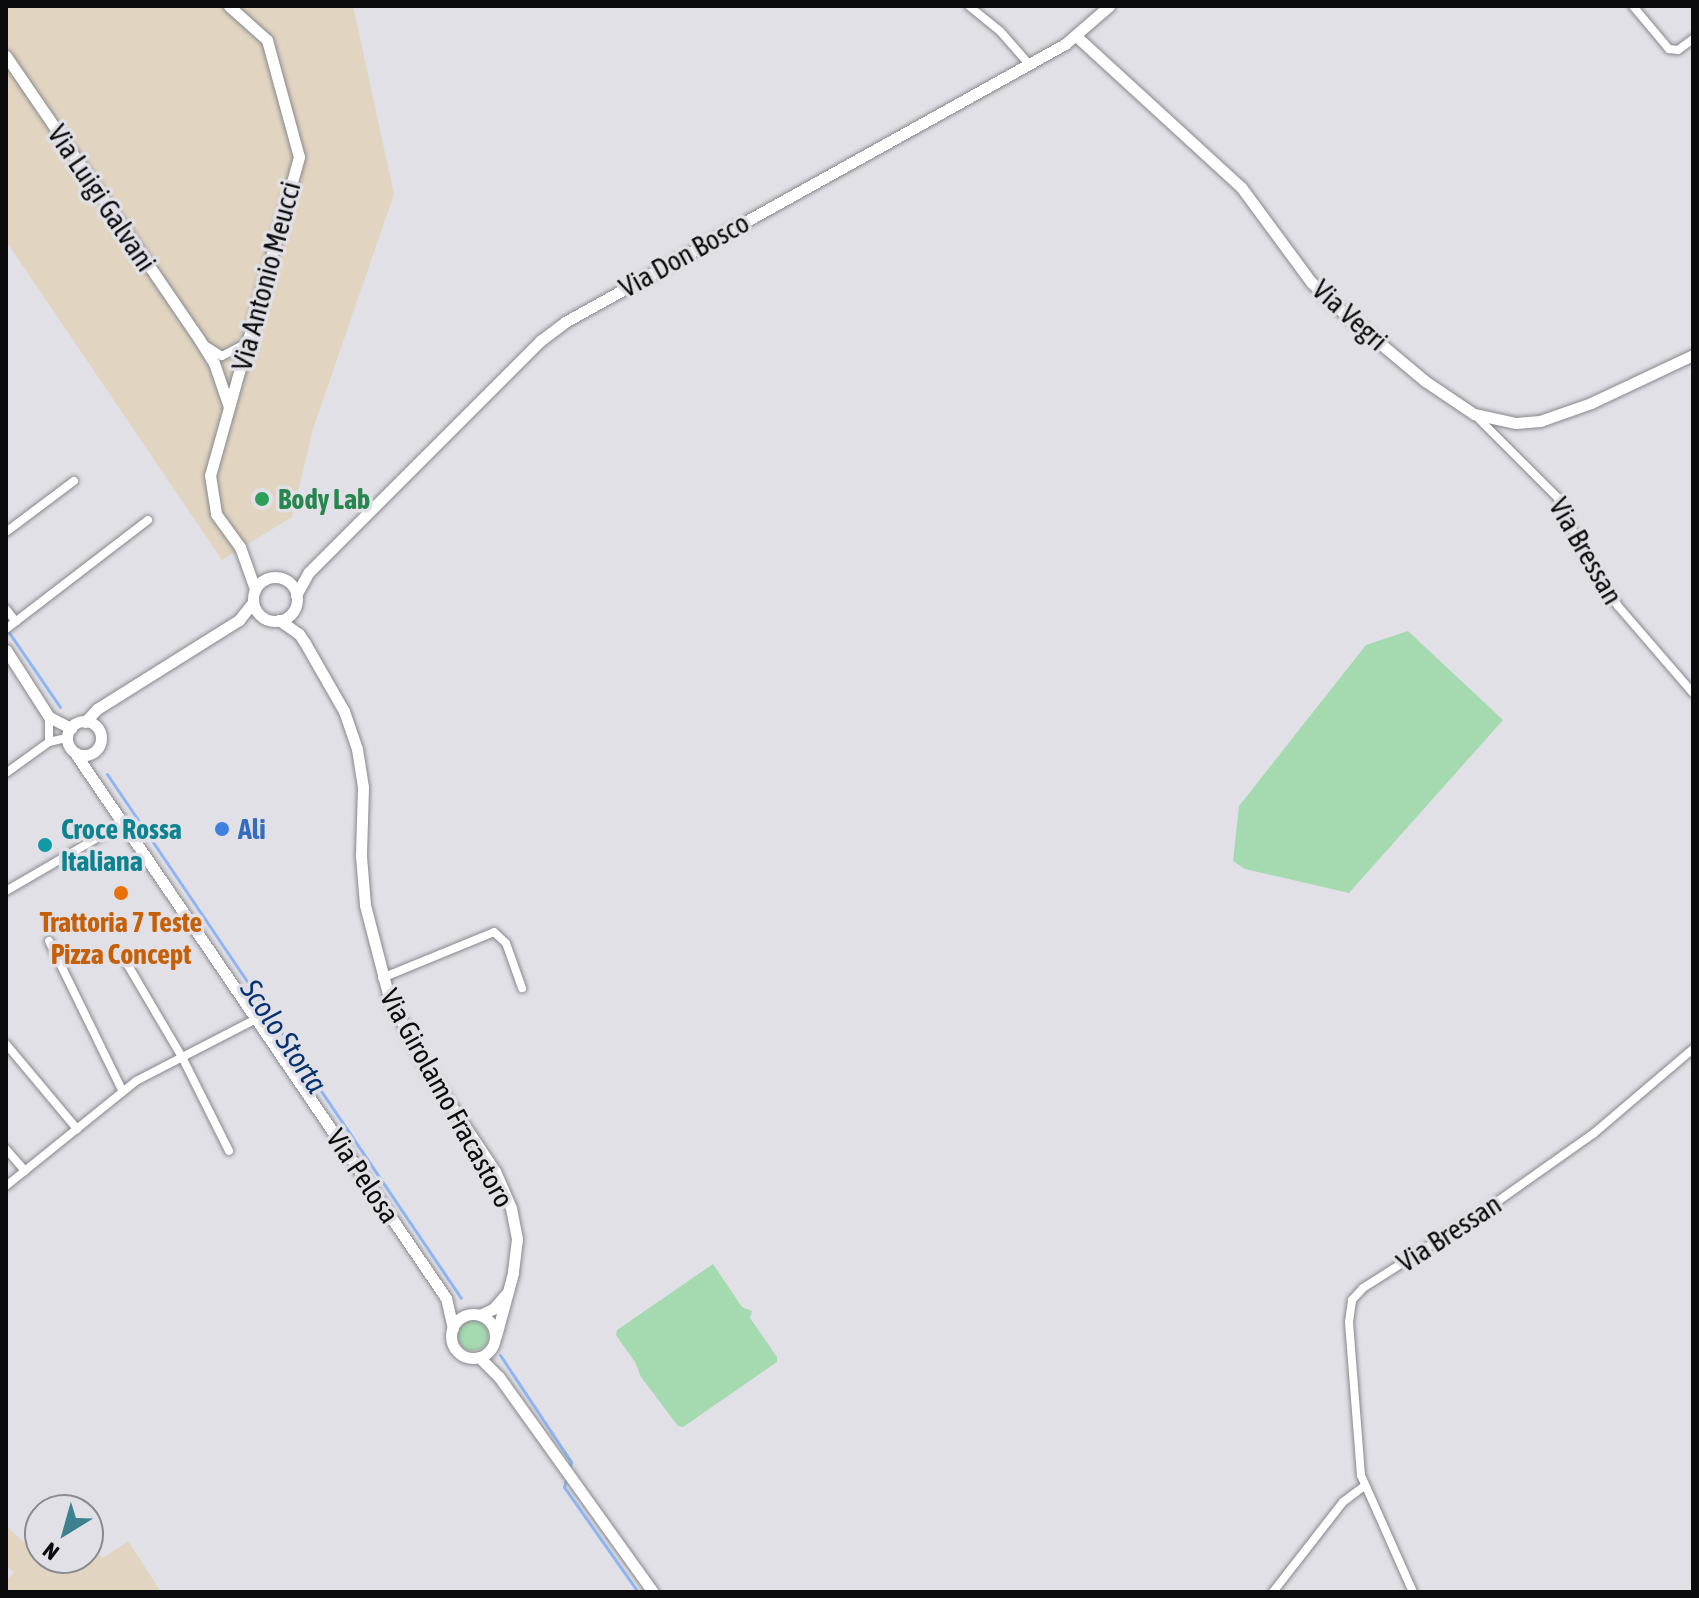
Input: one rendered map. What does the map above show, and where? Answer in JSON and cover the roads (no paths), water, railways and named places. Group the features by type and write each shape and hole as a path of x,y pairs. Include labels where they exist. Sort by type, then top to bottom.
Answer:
{"main road":[{"name":"Via Antonio Meucci","path":"229,6 267,40 299,157 210,475 216,514 244,556 255,589"},
{"name":"Via Don Bosco","path":"295,608 296,595 309,572 540,341 565,322 1029,64 1076,36 1109,6"},
{"name":"Via Vegri","path":"1076,36 1241,187 1311,282 1332,303 1425,381 1474,414 1516,423 1540,421 1591,403 1693,355"},
{"name":"Via Luigi Galvani","path":"6,56 199,339 214,363 229,407"},
{"name":"Via Antonio Meucci","path":"244,556 270,577"},
{"name":"Via Don Bosco","path":"270,577 285,579 309,572"},
{"path":"69,733 106,704 239,620 253,602 255,589 270,577"},
{"path":"285,579 296,595"},
{"path":"253,602 264,618"},
{"path":"239,620 279,620 295,608"},
{"name":"Via Girolamo Fracastoro","path":"295,608 299,634 344,711 357,749 363,787 361,856 365,905 382,978 409,1038 495,1171 511,1208 517,1239 509,1290 496,1336"},
{"name":"Via Girolamo Fracastoro","path":"279,620 299,634"},
{"path":"6,650 49,717 69,733 75,753 85,755 94,752 100,745 99,730 106,704"},
{"path":"85,722 99,730"},
{"path":"90,777 94,752"},
{"name":"Via Pelosa","path":"75,753 446,1298 455,1348 465,1357 479,1357 499,1377 653,1592"},
{"path":"453,1328 475,1314 493,1309 509,1290"},
{"name":"Via Pelosa","path":"446,1298 491,1323 496,1336"},
{"path":"479,1357 491,1349 496,1336"},
{"name":"Via Pelosa","path":"491,1349 499,1377"}],"street":[{"path":"969,6 1000,31 1029,64"},
{"path":"1633,6 1669,49 1678,50 1693,39"},
{"path":"199,339 222,356 235,352 250,340"},
{"name":"Via Bressan","path":"1474,414 1558,498 1584,555 1618,606 1693,693"},
{"path":"6,532 74,481"},
{"path":"6,609 10,626 148,520"},
{"path":"49,717 49,742"},
{"path":"6,773 49,742 69,733"},
{"path":"6,891 123,823"},
{"path":"382,978 494,932 500,934 506,943 522,988"},
{"path":"49,941 122,1090"},
{"path":"126,962 182,1057 229,1151"},
{"path":"6,1186 122,1090 258,1018"},
{"path":"6,1044 77,1129"},
{"name":"Via Bressan","path":"1364,1486 1349,1322 1349,1308 1357,1294 1593,1134 1693,1049"},
{"path":"6,1149 25,1171"},
{"path":"1273,1592 1343,1502 1364,1486 1386,1526 1413,1592"}],"waterway":[{"name":"Scolo Storta","path":"8,631 60,707"},
{"name":"Scolo Storta","path":"107,774 461,1298"},
{"name":"Scolo Storta","path":"500,1355 571,1462 569,1469"},
{"name":"Scolo Storta","path":"567,1477 564,1487 638,1592"}],"place":[{"name":"Body Lab","path":"262,499"},
{"name":"Ali","path":"222,829"},
{"name":"Croce Rossa Italiana","path":"45,845"},
{"name":"Trattoria 7 Teste Pizza Concept","path":"121,893"}]}
